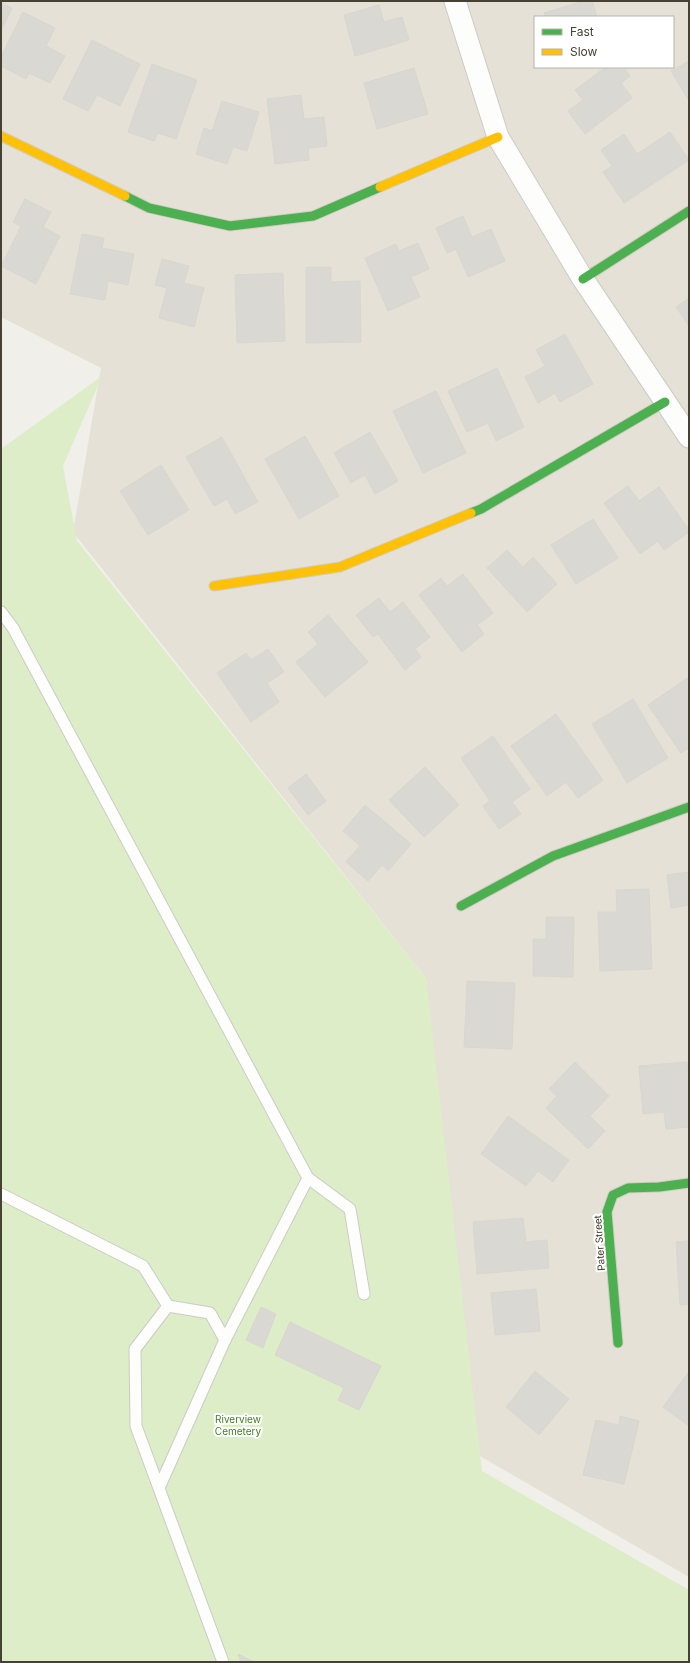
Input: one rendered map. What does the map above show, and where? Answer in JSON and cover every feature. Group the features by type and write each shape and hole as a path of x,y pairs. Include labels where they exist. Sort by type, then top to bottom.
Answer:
{"street":[{"path":"455,1 498,137 583,279 689,437"},
{"path":"1,136 149,208 230,226 313,216 498,137"},
{"path":"583,279 689,212"},
{"path":"214,586 340,567 481,509 665,402"},
{"path":"461,906 553,856 689,807"},
{"name":"Pater Street","path":"618,1343 607,1212 613,1195 628,1188 659,1187 689,1183"}],"lane":[{"path":"1,612 13,628 308,1178 350,1209 364,1294"},
{"path":"159,1488 225,1340 308,1178"},
{"path":"1,1194 143,1266 168,1306 210,1313 225,1340"},
{"path":"168,1306 135,1349 136,1426 224,1662"}],"shaded area":[{"path":"1,1 689,1 689,1577 473,1452 426,978 73,532 101,368 1,317"}],"green space":[{"name":"Riverview Cemetery","path":"102,376 63,466 77,541 426,978 482,1471 689,1590 689,1662 1,1662 1,449"}],"building":[{"path":"584,1 592,1 597,16 545,16 544,13"},
{"path":"1,3 12,8 1,31"},
{"path":"379,5 384,22 402,17 409,40 355,56 344,15"},
{"path":"23,12 55,28 46,46 65,56 50,83 29,73 26,79 1,66 1,57"},
{"path":"92,40 140,64 120,106 97,95 88,111 63,99"},
{"path":"689,61 689,101 671,71"},
{"path":"152,64 197,80 176,139 158,133 154,141 128,132"},
{"path":"414,68 428,114 377,129 364,83"},
{"path":"605,68 624,68 630,76 621,83 632,98 585,134 568,111 583,100 575,90"},
{"path":"301,95 304,119 324,117 327,146 308,148 309,160 275,164 267,99"},
{"path":"222,101 259,112 247,151 233,147 227,164 196,154 204,128 212,131"},
{"path":"670,132 689,160 624,203 603,172 612,166 601,150 624,134 637,154"},
{"path":"25,199 51,212 43,227 60,236 36,284 1,266 21,226 13,222"},
{"path":"463,216 472,237 491,229 505,261 468,277 456,249 447,253 436,228"},
{"path":"82,234 104,238 102,248 134,254 128,285 108,281 105,300 70,294"},
{"path":"418,243 429,269 411,277 420,297 388,311 365,258 396,244 399,251"},
{"path":"162,259 189,266 184,283 204,288 194,327 159,318 167,288 155,285"},
{"path":"306,267 331,267 331,282 360,281 361,342 306,343"},
{"path":"283,273 285,341 237,343 235,275"},
{"path":"689,298 689,326 676,307"},
{"path":"565,334 593,384 560,402 555,393 538,403 525,377 545,366 536,350"},
{"path":"497,368 524,427 496,441 488,423 467,432 448,391"},
{"path":"436,391 466,453 423,473 393,411"},
{"path":"370,432 398,481 375,494 365,475 351,483 334,453"},
{"path":"305,436 339,496 299,519 265,459"},
{"path":"222,437 258,502 235,514 227,499 214,506 186,457"},
{"path":"161,465 189,510 148,535 120,491"},
{"path":"628,486 639,501 659,487 689,532 664,550 658,541 640,554 604,503"},
{"path":"593,519 618,558 576,584 551,545"},
{"path":"507,550 523,567 533,557 557,584 527,612 487,568"},
{"path":"463,574 493,613 477,625 484,634 462,652 419,595 441,578 447,586"},
{"path":"379,598 390,612 403,602 430,637 415,649 421,657 405,670 378,634 373,637 356,615"},
{"path":"328,615 368,662 325,697 296,662 318,644 308,632"},
{"path":"268,649 284,672 267,683 279,702 251,722 217,673 246,653 251,660"},
{"path":"689,677 689,748 681,753 648,705"},
{"path":"633,699 668,758 627,783 592,724"},
{"path":"556,714 603,780 578,798 566,782 547,796 511,746"},
{"path":"493,736 530,789 512,802 521,814 499,829 483,806 490,801 461,758"},
{"path":"425,767 459,805 424,837 389,800"},
{"path":"306,774 326,801 308,815 288,788"},
{"path":"365,805 411,844 388,871 382,865 368,881 346,862 360,846 343,831"},
{"path":"689,872 689,905 671,908 667,875"},
{"path":"649,889 652,969 600,971 598,912 617,912 616,890"},
{"path":"546,917 574,917 573,977 533,976 533,939 546,939"},
{"path":"467,981 515,983 512,1049 464,1047"},
{"path":"575,1062 609,1096 590,1116 605,1131 588,1149 546,1108 557,1096 549,1089"},
{"path":"687,1062 689,1127 666,1129 664,1112 643,1114 639,1066"},
{"path":"508,1116 569,1160 553,1182 538,1171 526,1186 481,1154"},
{"path":"523,1218 526,1242 547,1240 549,1268 477,1274 473,1222"},
{"path":"689,1241 689,1304 680,1305 676,1242"},
{"path":"536,1289 540,1331 495,1335 491,1293"},
{"path":"261,1307 276,1314 263,1348 246,1340"},
{"path":"290,1322 381,1366 359,1410 338,1400 344,1388 275,1355"},
{"path":"535,1371 569,1399 539,1435 506,1407"},
{"path":"688,1373 689,1374 689,1426 663,1407"},
{"path":"620,1416 639,1421 624,1484 583,1475 596,1420 619,1425"},
{"path":"238,1654 254,1662 241,1662"}],"traffic: fast":[{"path":"125,196 149,208 230,226 313,216 380,187"},
{"path":"583,279 689,211"},
{"path":"471,513 481,509 665,402"},
{"path":"461,906 553,856 689,807"},
{"path":"618,1343 607,1212 613,1195 628,1188 659,1187 689,1183"}],"traffic: slow":[{"path":"1,136 125,196"},
{"path":"380,187 498,137"},
{"path":"214,586 340,567 471,513"}]}
